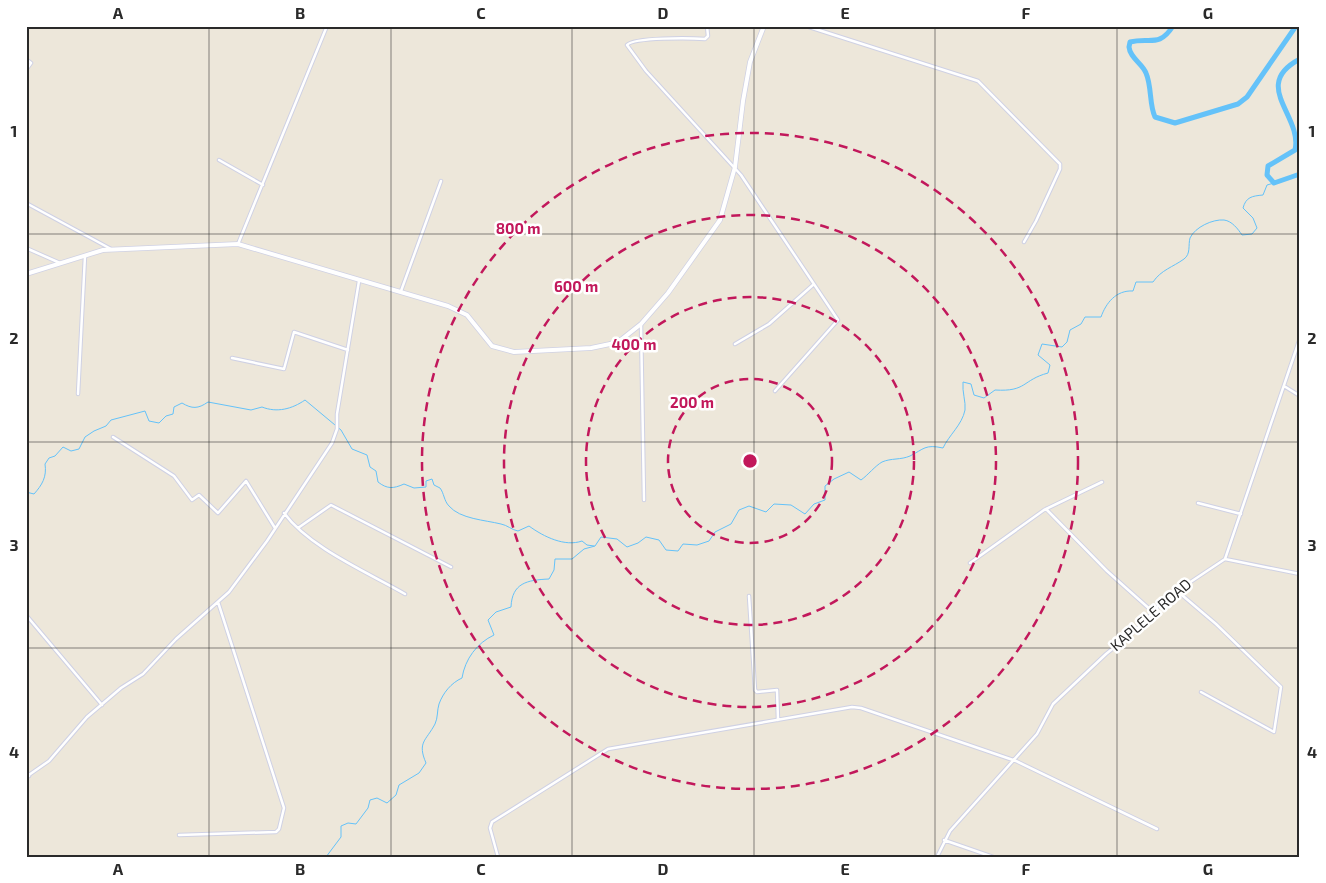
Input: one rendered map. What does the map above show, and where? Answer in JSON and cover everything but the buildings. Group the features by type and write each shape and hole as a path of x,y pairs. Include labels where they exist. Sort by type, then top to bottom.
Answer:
{"street":[{"path":"238,244 328,26"},
{"path":"708,26 708,36 705,39 679,38 635,42 627,45 646,71 735,167 839,321 775,391"},
{"path":"26,274 111,249 238,244 457,310 473,321 492,346 514,352 591,348 610,344 622,339 641,324 668,293 718,224 735,167 749,68 764,26"},
{"path":"806,26 980,83 1060,164 1059,171 1036,222 1024,242"},
{"path":"26,59 31,63 26,70"},
{"path":"219,160 263,185"},
{"path":"401,293 441,181"},
{"path":"26,203 111,249"},
{"path":"26,248 61,263"},
{"path":"78,394 84,256"},
{"path":"26,771 28,777 50,761 74,729 143,674 176,639 218,602 235,585 275,528 329,448 336,432 337,414 359,281"},
{"path":"735,344 769,324 814,284"},
{"path":"641,324 644,500"},
{"path":"232,358 283,369 294,332 348,350"},
{"path":"1300,338 1225,559 1300,574"},
{"path":"1284,386 1300,396"},
{"path":"113,437 174,476 192,500 199,495 218,513 246,481 275,528"},
{"path":"970,563 1046,509 1102,482"},
{"path":"1198,503 1240,514"},
{"path":"298,528 332,505 451,566"},
{"path":"1046,509 1107,571 1153,612"},
{"path":"284,513 298,528 331,552 405,594"},
{"name":"KAPLELE ROAD","path":"937,857 944,840 1037,734 1053,704 1176,590 1225,559"},
{"path":"1176,590 1216,624 1281,687 1274,732 1201,692"},
{"path":"750,596 755,690 758,692 777,690 778,720"},
{"path":"179,835 278,832 284,808 218,602"},
{"path":"26,614 102,705"},
{"path":"498,857 490,828 492,822 605,750 858,707 1016,760 1157,829"},
{"path":"944,840 993,857"}],"waterway":[{"path":"1173,26 1168,33 1159,39 1130,42 1129,47 1146,73 1155,117 1175,123 1238,104 1247,97 1296,26"},
{"path":"1300,59 1286,69 1279,79 1282,101 1295,137 1295,150 1268,166 1267,175 1274,183 1300,174"},
{"path":"326,857 341,837 341,826 348,823 356,824 368,808 370,800 377,798 387,803 396,795 399,785 419,773 426,763 422,750 424,742 436,722 438,706 443,696 451,686 462,678 466,664 477,647 494,635 488,620 496,612 511,607 514,593 522,584 534,580 549,579 554,570 555,559 572,559 584,549 595,546 601,537 617,539 627,547 638,543 646,537 659,540 666,550 678,551 683,544 697,545 709,541 715,532 731,524 739,510 749,506 766,512 774,504 791,505 805,514 814,504 825,500 825,486 834,479 849,472 861,480 882,462 907,457 928,447 943,448 965,410 963,382 971,384 974,395 984,398 995,390 1013,389 1048,373 1050,365 1038,355 1042,344 1062,347 1067,342 1070,330 1081,324 1085,317 1101,317 1112,298 1127,291 1133,291 1136,282 1153,282 1163,272 1186,257 1192,234 1205,224 1224,220 1237,228 1242,235 1252,234 1257,228 1253,218 1243,208 1244,204 1250,198 1263,195 1267,185 1274,183"},
{"path":"26,492 34,494 39,487 45,477 45,464 49,458 55,456 63,447 71,451 79,449 85,437 106,426 111,420 145,411 149,421 159,423 166,416 173,414 174,407 182,403 192,407 198,407 208,402 251,410 262,407 279,410 290,408 305,400 341,430 352,449 367,455 370,467 376,471 378,482 384,486 397,487 404,484 414,488 426,487 426,481 432,479 434,485 440,488 447,504 460,514 503,525 518,531 529,526 555,540 569,543 582,541 587,545 594,546"}]}
